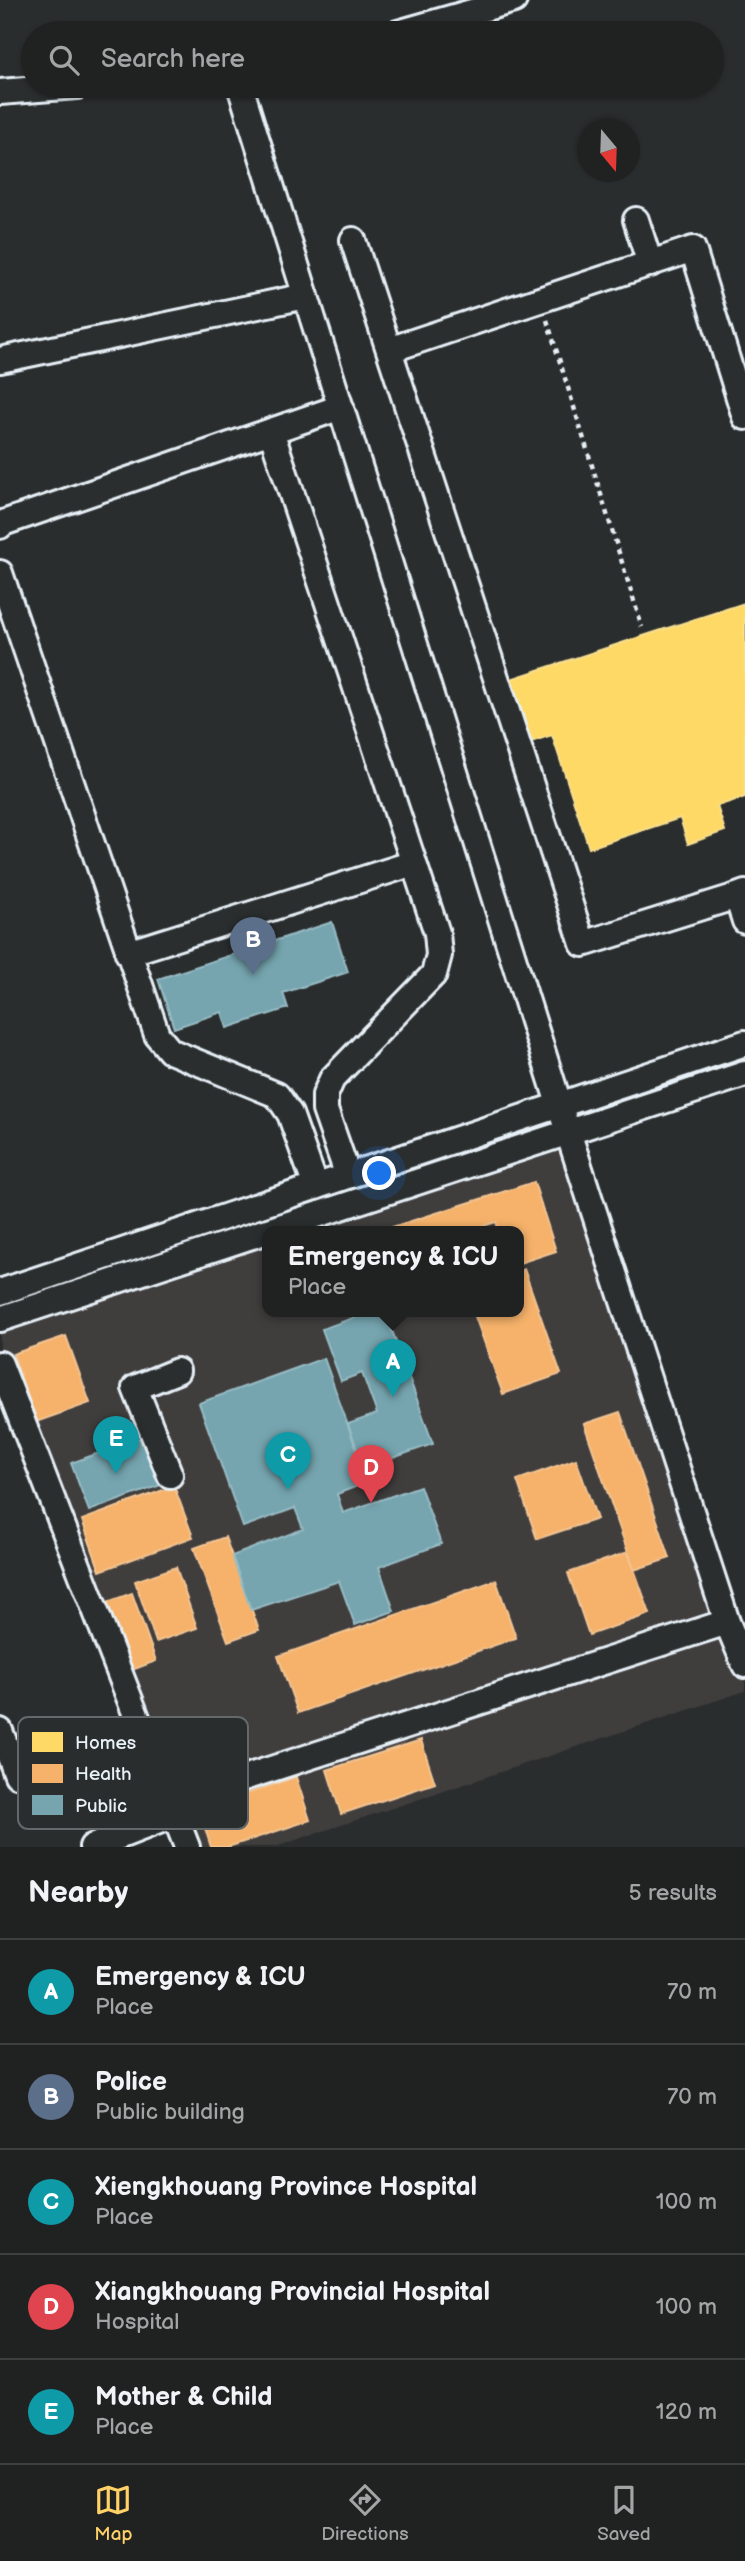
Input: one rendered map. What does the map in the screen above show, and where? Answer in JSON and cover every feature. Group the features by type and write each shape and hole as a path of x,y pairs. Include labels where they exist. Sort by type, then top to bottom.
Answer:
{"street":[{"path":"440,21 514,0"},
{"path":"0,92 21,90"},
{"path":"244,98 559,1104 727,1622 745,1665"},
{"path":"636,220 649,264"},
{"path":"353,240 583,944 741,895 745,921"},
{"path":"388,350 693,249 745,417"},
{"path":"0,360 306,296"},
{"path":"0,526 341,407"},
{"path":"271,431 437,933 439,955 434,974 332,1079 325,1095 325,1110 348,1176"},
{"path":"0,573 157,1035 170,1051 277,1095 290,1114 316,1186"},
{"path":"128,953 414,863"},
{"path":"0,1292 745,1043"},
{"path":"283,1226 745,1074"},
{"path":"0,1319 262,1233"},
{"path":"0,1364 137,1717"},
{"path":"170,1475 135,1388 177,1371"},
{"path":"248,1783 727,1622"},
{"path":"0,1731 17,1775"},
{"path":"92,1847 129,1829"},
{"path":"180,1829 187,1847"}],"path":[{"path":"540,300 642,627"}],"shaded area":[{"path":"569,1132 745,1665 745,1691 275,1847 187,1847 180,1829 248,1829 248,1717 137,1717 0,1364 0,1319 262,1233 262,1317 524,1317 524,1226 283,1226"}],"building: Homes":[{"path":"745,603 745,797 717,806 725,831 688,844 680,818 589,848 552,735 531,742 511,679"}],"building: Health":[{"path":"534,1182 556,1251 524,1261 524,1226 497,1226 496,1222 484,1226 395,1226"},
{"path":"524,1269 561,1374 503,1394 475,1317 524,1317"},
{"path":"66,1336 90,1403 36,1422 13,1354"},
{"path":"620,1412 670,1558 634,1570 584,1424"},
{"path":"576,1459 597,1519 537,1539 517,1480"},
{"path":"174,1486 193,1537 100,1571 82,1520"},
{"path":"225,1537 259,1630 228,1641 194,1548"},
{"path":"628,1552 650,1614 589,1635 568,1573"},
{"path":"176,1567 197,1628 156,1642 135,1581"},
{"path":"496,1580 516,1638 298,1713 278,1656"},
{"path":"132,1593 156,1661 132,1670 107,1602"},
{"path":"421,1740 435,1783 341,1814 327,1770"},
{"path":"296,1777 310,1820 228,1847 211,1847 205,1829 248,1829 248,1793"}],"building: Public":[{"path":"332,922 348,972 283,993 288,1008 227,1028 222,1012 174,1028 158,979"},
{"path":"355,1317 387,1317 433,1444 364,1468 348,1424 377,1414 362,1373 341,1381 322,1329"},
{"path":"324,1358 368,1482 337,1494 343,1513 420,1486 441,1544 379,1567 394,1611 355,1625 339,1581 251,1610 232,1556 303,1529 295,1508 243,1527 199,1403"},
{"path":"143,1437 161,1485 89,1511 71,1463"}],"place":[{"name":"Police","path":"253,975"},
{"name":"Emergency & ICU","path":"393,1397"},
{"name":"Mother & Child","path":"116,1474"},
{"name":"Xiengkhouang Province Hospital","path":"288,1490"},
{"name":"Xiangkhouang Provincial Hospital","path":"371,1503"}]}
